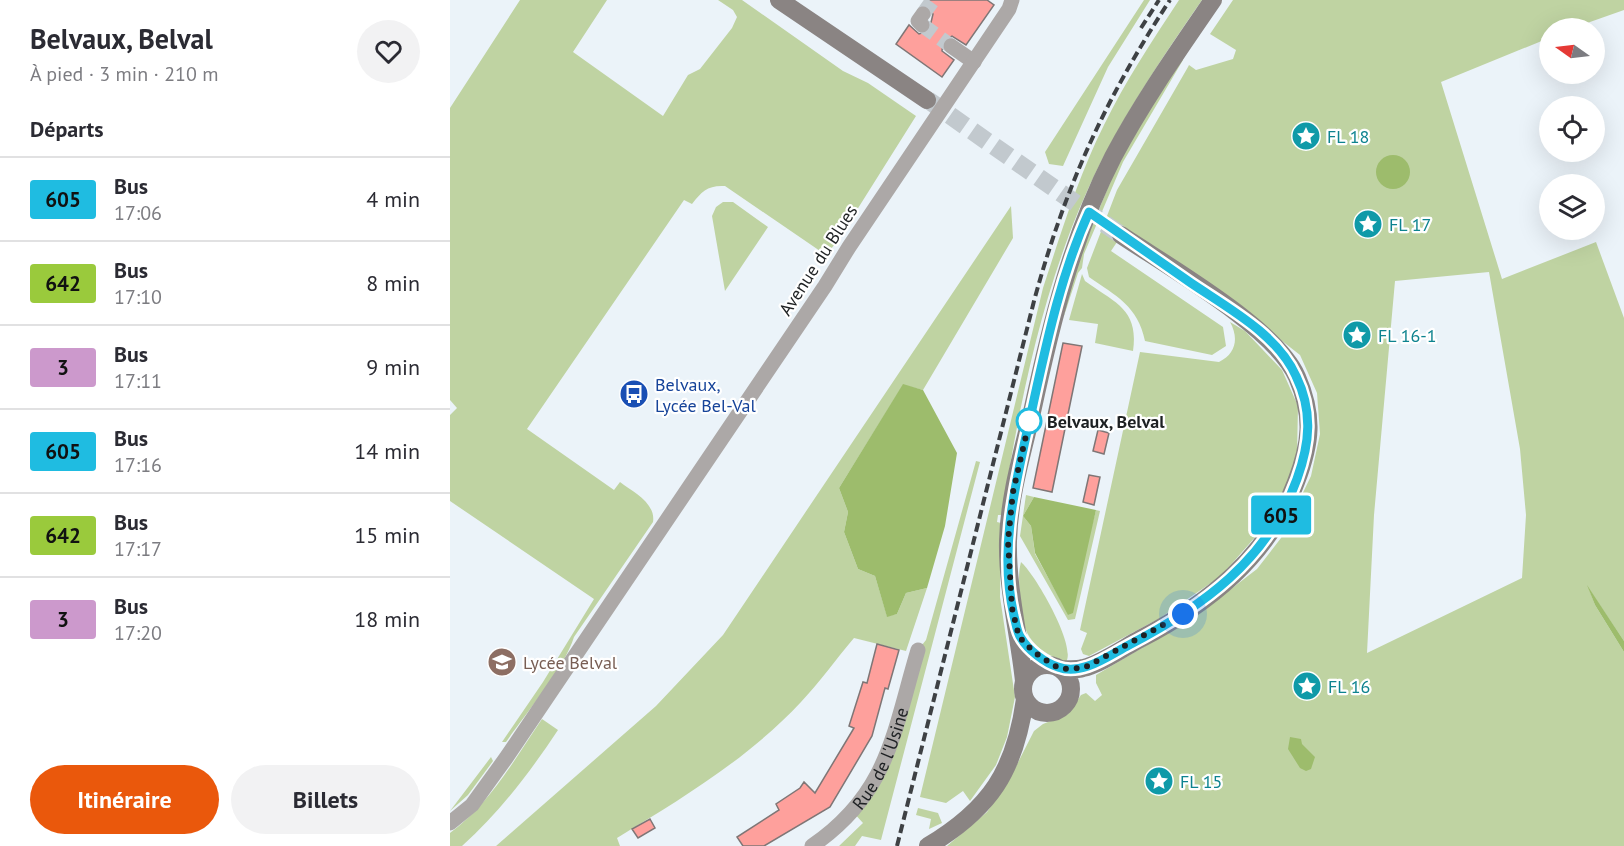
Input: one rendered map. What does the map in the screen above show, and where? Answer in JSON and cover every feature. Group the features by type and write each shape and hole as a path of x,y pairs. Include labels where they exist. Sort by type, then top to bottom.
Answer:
{"main road":[{"path":"779,0 927,100"},
{"path":"1020,736 1024,681 1009,575 1009,523 1013,492 1053,317 1086,219 1113,158 1151,91 1213,0"},
{"path":"1024,681 1035,667 1084,668 1168,624 1213,593 1256,554 1292,494 1304,462 1310,432 1306,404 1296,375 1281,352 1252,325 1121,235"},
{"path":"1019,637 1034,652 1068,676 1072,687"},
{"path":"1024,699 1034,710 1051,713 1066,705 1072,687 1084,668"},
{"path":"928,846 959,826 977,810 999,782 1020,736 1041,713"}],"street":[{"name":"Avenue du Blues","path":"450,823 472,805 506,758 974,62 1009,9 1012,0"},
{"path":"951,46 974,62"},
{"name":"Rue de l'Usine","path":"812,846 837,828 853,812 878,777 918,650"}],"green space":[{"path":"520,0 607,0 573,52 663,116 688,75 700,69 732,28 737,17 733,10 718,0 742,0 843,71 868,83 916,116 838,240 831,249 823,253 725,186 706,190 692,204 684,200 527,429 614,490 620,482 637,494 651,509 653,522 574,637 553,677 506,742 502,742 543,682 594,599 450,501 450,415 457,408 450,400 450,108"},
{"path":"1144,0 1150,0 1108,67 1063,166 1049,164 1045,152"},
{"path":"1179,0 1202,0 1136,99 1101,162 1082,203 1050,290 1027,380 1002,515 998,515 997,522 1001,523 1000,597 1015,697 1007,737 996,765 970,801 963,791 946,803 920,797 1043,288 1070,205 1112,109"},
{"path":"1233,0 1624,0 1624,10 1601,18 1539,18 1539,42 1441,82 1502,279 1596,242 1624,318 1624,641 1589,589 1595,605 1624,652 1624,846 947,846 987,812 1008,782 1034,731 1043,724 1068,714 1081,695 1086,693 1095,701 1102,695 1096,683 1096,675 1196,616 1257,569 1281,538 1311,476 1320,434 1317,393 1300,355 1240,308 1125,230 1111,251 1223,327 1226,346 1212,355 1145,341 1142,329 1131,310 1117,296 1089,277 1087,268 1117,190 1189,65 1196,70 1233,59 1236,50 1210,34","holes":["1489,272 1520,449 1526,515 1522,578 1367,653 1374,515 1395,281"]},
{"path":"1180,58 1183,60 1123,162 1084,254 1082,268 1078,273 1063,319 1075,267 1119,161"},
{"path":"1393,155 1405,160 1410,172 1405,184 1393,189 1381,184 1376,172 1381,160"},
{"path":"723,202 733,202 768,227 725,291 712,216 716,207"},
{"path":"1011,206 1013,238 923,390 903,385 839,488 848,512 844,532 858,569 875,576 887,616 897,614 906,593 927,588 906,651 854,638 808,694 781,722 714,776 617,838 620,846 496,846 656,706 723,635"},
{"path":"1082,274 1085,281 1115,302 1128,316 1134,337 1133,351 1095,343 1098,324 1069,320"},
{"path":"1230,322 1245,331 1282,370 1298,406 1297,454 1287,487 1264,527 1221,576 1160,618 1089,656 1083,654 1081,649 1087,633 1080,630 1140,352 1219,362 1229,355 1234,345 1233,328"},
{"path":"903,384 923,390 957,453 945,526 927,588 906,593 897,614 887,617 875,576 858,569 844,532 848,512 839,488"},
{"path":"976,461 980,462 881,840 862,836 855,846 839,846 863,823 853,812 866,796 918,650 926,640"},
{"path":"1026,495 1034,497 1023,516 1031,526 1035,554 1069,615 1096,510 1100,511 1075,619 1068,620 1020,536"},
{"path":"1034,497 1096,510 1073,613 1068,615 1035,553 1031,526 1023,516"},
{"path":"1021,562 1035,580 1060,626 1066,641 1068,654 1066,662 1036,645 1026,629 1019,587"},
{"path":"1587,585 1624,641 1624,652 1595,605"},
{"path":"542,719 558,730 537,761 514,791 476,833 462,846 450,846 450,833 489,795"},
{"path":"1290,737 1301,739 1302,744 1315,757 1311,769 1306,771 1300,768 1288,749"},
{"path":"491,757 493,761 468,795 450,811"},
{"path":"918,808 938,813 942,823 929,829 931,819 916,815"}],"building":[{"path":"926,0 987,0 994,5 966,45 952,36 943,41 942,51 954,60 942,77 896,44 909,25 919,34 929,31 933,14 929,6 923,4"},
{"path":"1063,343 1082,346 1052,492 1033,488"},
{"path":"1098,430 1109,433 1104,454 1093,451"},
{"path":"1089,475 1100,477 1094,505 1083,502"},
{"path":"877,644 899,650 888,689 885,688 872,736 830,807 764,846 743,846 737,837 779,810 776,804 800,788 804,782 815,793 854,728 849,726 863,682 867,683"},
{"path":"650,819 655,828 638,838 632,829"}],"tunnel":[{"path":"923,14 933,0"},
{"path":"922,25 951,46"},
{"path":"928,100 1121,235"}],"railway":[{"path":"1141,28 1159,0"},
{"path":"897,846 1046,259 1089,145 1126,73 1170,0"}],"bus line":[{"name":"605","path":"1089,212 1252,325 1281,352 1296,375 1306,404 1310,432 1304,462 1292,494 1278,521 1256,554 1236,574 1168,624 1084,668 1061,669 1034,652 1019,637 1012,608 1009,575 1009,523 1013,492 1053,317 1089,212"}],"place":[{"name":"FL 18","path":"1306,136"},
{"name":"FL 17","path":"1368,224"},
{"name":"FL 16-1","path":"1357,335"},
{"name":"Belvaux, Lycée Bel-Val","path":"634,394"},
{"name":"Belvaux, Belval","path":"1029,421"},
{"name":"Lycée Belval","path":"502,662"},
{"name":"FL 16","path":"1307,686"},
{"name":"FL 15","path":"1159,781"}],"route":[{"path":"1029,421 1031,414 1013,492 1008,541 1012,608 1019,637 1034,652 1061,669 1084,668 1183,614"}]}
